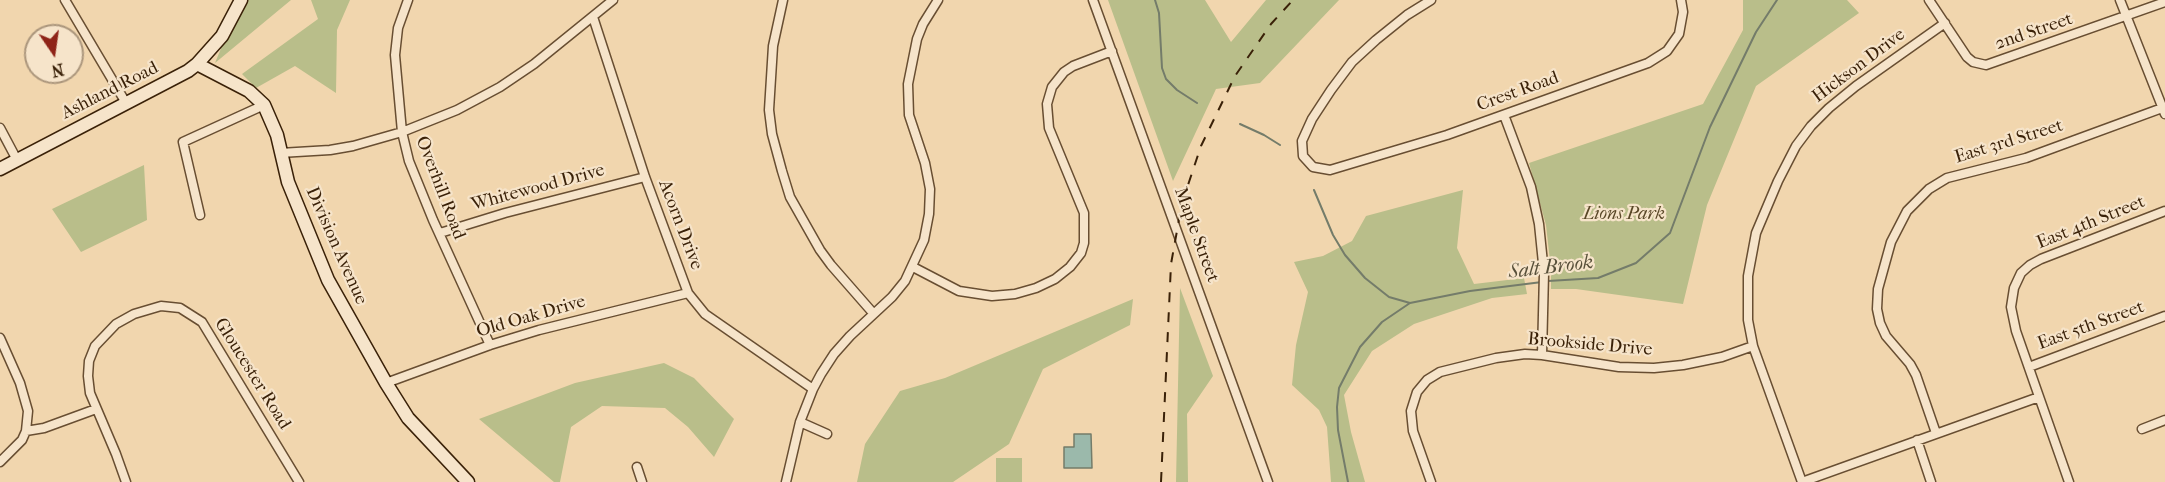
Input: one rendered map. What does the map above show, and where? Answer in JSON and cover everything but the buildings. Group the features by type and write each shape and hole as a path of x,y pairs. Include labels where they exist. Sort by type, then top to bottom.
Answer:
{"street":[{"path":"64,0 126,103"},
{"name":"Ashland Road","path":"0,169 197,64 225,31 241,0"},
{"name":"Overhill Road","path":"408,0 398,28 395,55 402,132 409,161 490,345"},
{"path":"280,153 353,146 402,132 457,110 500,87 534,64 613,0"},
{"path":"783,0 773,46 769,110 772,134 782,171 790,197 820,250 873,313"},
{"path":"786,482 800,422 813,389 834,354 873,313 892,297 905,281 913,267 927,228 930,189 925,163 909,115 908,84 917,39 923,24 938,0"},
{"name":"Maple Street","path":"1093,0 1268,482"},
{"name":"Crest Road","path":"1431,0 1407,15 1376,40 1352,63 1330,90 1312,119 1302,141 1301,149 1307,162 1324,170 1447,135 1635,68 1660,57 1673,44 1679,34 1683,12 1681,0"},
{"path":"1929,0 1945,24"},
{"path":"2120,0 2164,109"},
{"name":"2nd Street","path":"1945,24 1966,57 1980,64 1994,64 2165,2"},
{"name":"Acorn Drive","path":"593,17 645,177 688,293 705,314 813,389"},
{"name":"Hickson Drive","path":"1802,482 1753,346 1747,298 1751,254 1756,233 1778,181 1796,146 1811,126 1842,97 1945,24"},
{"path":"913,267 960,291 993,296 1015,294 1036,288 1055,279 1070,267 1081,253 1084,243 1084,213 1049,128 1047,104 1052,87 1064,72 1072,66 1112,51"},
{"name":"Division Avenue","path":"197,64 249,92 264,105 277,135 288,182 328,280 408,418 468,482"},
{"path":"200,215 183,142 264,105"},
{"name":"East 3rd Street","path":"1936,433 1916,375 1910,364 1889,342 1878,316 1878,289 1891,242 1901,219 1913,202 1947,178 2026,158 2164,109"},
{"path":"1504,115 1531,187 1539,224 1544,273 1542,355"},
{"path":"0,128 17,160"},
{"name":"Whitewood Drive","path":"440,233 505,213 645,177"},
{"name":"East 4th Street","path":"2069,482 2016,332 2011,307 2017,280 2030,265 2165,211"},
{"name":"Old Oak Drive","path":"386,383 490,345 539,330 688,293"},
{"name":"Gloucester Road","path":"126,482 88,384 92,353 99,340 116,324 134,314 160,306 180,308 193,315 208,331 298,482"},
{"name":"East 5th Street","path":"2029,367 2165,316"},
{"path":"0,338 25,396 28,411 26,430 22,440 0,462"},
{"name":"Brookside Drive","path":"1431,482 1411,421 1413,401 1423,384 1440,372 1470,363 1526,354 1619,368 1654,368 1683,365 1753,346"},
{"path":"1802,482 2039,397"},
{"path":"26,430 44,428 96,409"},
{"path":"2142,429 2165,420"},
{"path":"800,422 827,434"},
{"path":"1917,441 1931,482"},
{"path":"637,467 642,482"}],"green space":[{"path":"247,0 291,0 215,63 222,46"},
{"path":"311,0 350,0 337,30 336,93 295,66 256,88 242,74 318,19"},
{"path":"1108,0 1205,0 1231,42 1266,0 1339,0 1260,83 1216,89 1173,181"},
{"name":"Lions Park","path":"1743,0 1847,0 1859,13 1756,86 1707,205 1683,304 1576,289 1551,289 1546,225 1529,163 1703,104 1743,30"},
{"path":"144,165 147,220 81,252 52,209"},
{"path":"1463,190 1457,248 1474,284 1524,278 1527,294 1492,298 1414,324 1372,351 1344,395 1351,432 1365,482 1331,482 1327,427 1319,410 1292,385 1296,345 1308,292 1294,262 1323,256 1352,241 1366,216"},
{"path":"1180,288 1213,376 1187,414 1188,482 1176,482"},
{"path":"1133,299 1130,325 1043,369 1009,444 953,482 857,482 865,444 900,391 945,378"},
{"path":"664,363 694,378 734,419 714,457 688,427 665,408 602,406 571,427 560,482 554,482 479,419 575,383"},
{"path":"996,458 1022,458 1022,482 996,482"}],"shaded area":[{"path":"1074,434 1091,434 1092,468 1064,468 1064,447 1074,447"}],"waterway":[{"path":"1155,0 1159,13 1162,68 1166,79 1177,90 1197,103"},
{"name":"Salt Brook","path":"1548,281 1598,278 1636,263 1670,233 1710,127 1756,32 1777,0"},
{"path":"1240,124 1280,145"},
{"path":"1314,190 1333,235 1345,255 1365,278 1389,297 1410,303"},
{"name":"Salt Brook","path":"1348,482 1338,430 1339,388 1360,347 1382,322 1410,303 1470,291 1542,282"}],"railway":[{"path":"1161,482 1171,264 1182,203 1201,146 1235,76 1271,24 1293,0"}]}
